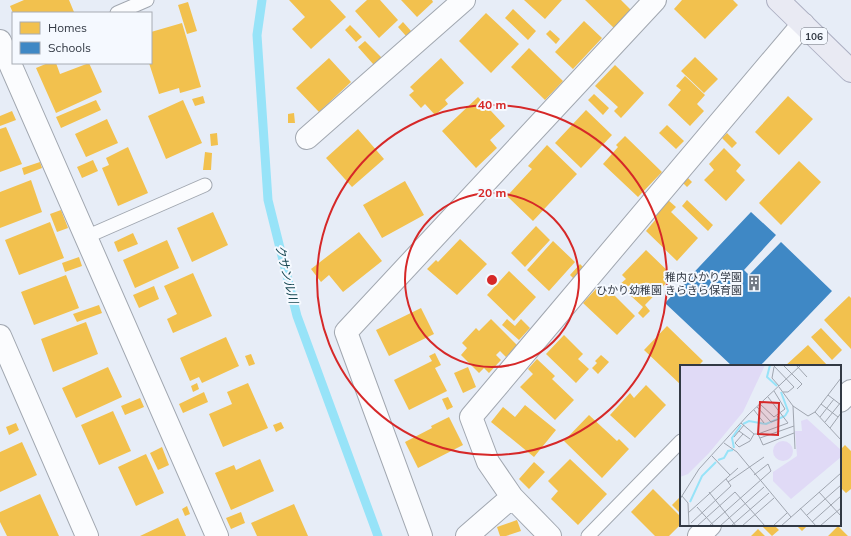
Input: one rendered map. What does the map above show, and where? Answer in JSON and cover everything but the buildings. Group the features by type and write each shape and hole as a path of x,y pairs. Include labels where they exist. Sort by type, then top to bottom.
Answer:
{"main road":[{"name":"106","path":"778,0 851,71"}],"street":[{"path":"307,138 464,0"},
{"path":"421,536 346,332 655,0"},
{"path":"550,536 512,497 488,462 471,417 803,24"},
{"path":"0,41 11,59"},
{"path":"13,64 86,237 217,536"},
{"path":"0,336 87,536"},
{"path":"841,400 851,391"},
{"path":"467,536 512,497"},
{"path":"699,536 709,526"}],"lane":[{"path":"119,12 147,0"},
{"path":"86,237 205,185"},
{"path":"588,536 680,442"}],"waterway":[{"name":"クサンル川","path":"262,0 257,35 268,200 297,316 378,536"}],"place":[{"name":"稚内ひかり学園 ひかり幼稚園 きらきら保育園","path":"754,283"}]}
